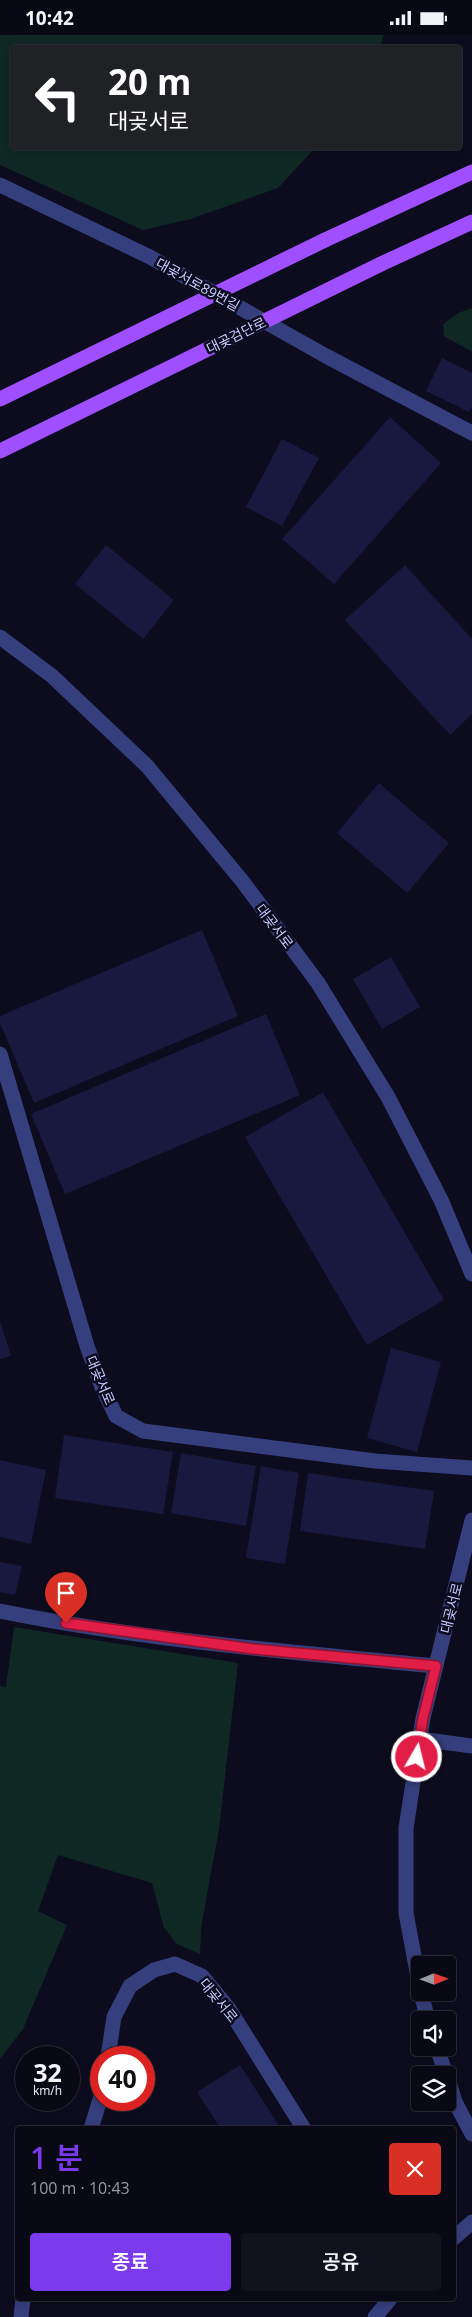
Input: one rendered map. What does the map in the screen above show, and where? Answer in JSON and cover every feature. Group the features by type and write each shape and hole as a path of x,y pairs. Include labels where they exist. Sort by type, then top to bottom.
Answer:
{"main road":[{"path":"0,399 325,240 472,172"},
{"name":"대곶검단로","path":"0,451 381,264 472,222"}],"street":[{"name":"대곶서로89번길","path":"0,185 150,257 326,356 472,433"},
{"name":"대곶서로","path":"0,637 52,676 146,766 243,882 318,983 388,1097 441,1200 472,1274"},
{"name":"대곶서로","path":"0,1054 87,1346 102,1387 116,1416 143,1431 375,1461 472,1468"},
{"name":"대곶서로","path":"414,1956 406,1913 406,1828 423,1718 472,1520"},
{"path":"0,1611 123,1632 253,1649 436,1666"},
{"path":"420,1739 472,1746"},
{"name":"대곶서로","path":"110,2046 114,2017 130,1986 154,1970 175,1964 202,1976 230,2009 302,2126"},
{"path":"456,2102 472,2134"},
{"path":"92,2126 97,2111"},
{"path":"456,2237 472,2222"},
{"path":"21,2317 23,2301"},
{"path":"375,2317 388,2301"}],"green space":[{"path":"0,35 384,35 381,45 10,45 10,150 313,150 278,188 191,219 143,230 0,165"},
{"path":"472,308 472,352 444,336 443,324 458,313"},
{"path":"14,1627 238,1663 219,1829 201,1928 200,1954 177,1944 164,1928 152,1883 58,1855 38,1911 67,1925 23,2029 0,2059 0,1686 6,1687"}],"building":[{"path":"442,358 472,373 472,407 469,412 426,391"},
{"path":"390,417 441,463 334,584 282,539"},
{"path":"282,439 319,458 282,526 246,507"},
{"path":"106,545 174,600 143,639 75,584"},
{"path":"405,565 472,639 472,714 450,735 345,620"},
{"path":"379,783 449,843 407,893 337,833"},
{"path":"202,930 238,1016 34,1103 0,1023 0,1016"},
{"path":"391,957 420,1007 382,1029 353,979"},
{"path":"266,1014 300,1095 65,1194 31,1114"},
{"path":"323,1092 444,1300 367,1345 245,1137"},
{"path":"0,1321 11,1356 0,1359"},
{"path":"391,1348 441,1362 417,1452 367,1438"},
{"path":"64,1435 173,1452 163,1514 55,1498"},
{"path":"181,1453 256,1466 246,1526 171,1513"},
{"path":"0,1460 46,1470 31,1544 0,1537"},
{"path":"261,1466 299,1473 285,1564 246,1558"},
{"path":"308,1473 434,1491 425,1549 300,1531"},
{"path":"0,1562 22,1566 15,1595 0,1592"},
{"path":"240,2065 279,2126 219,2126 197,2092"}],"route":[{"path":"66,1623 253,1649 436,1666 423,1718 417,1757"}]}
